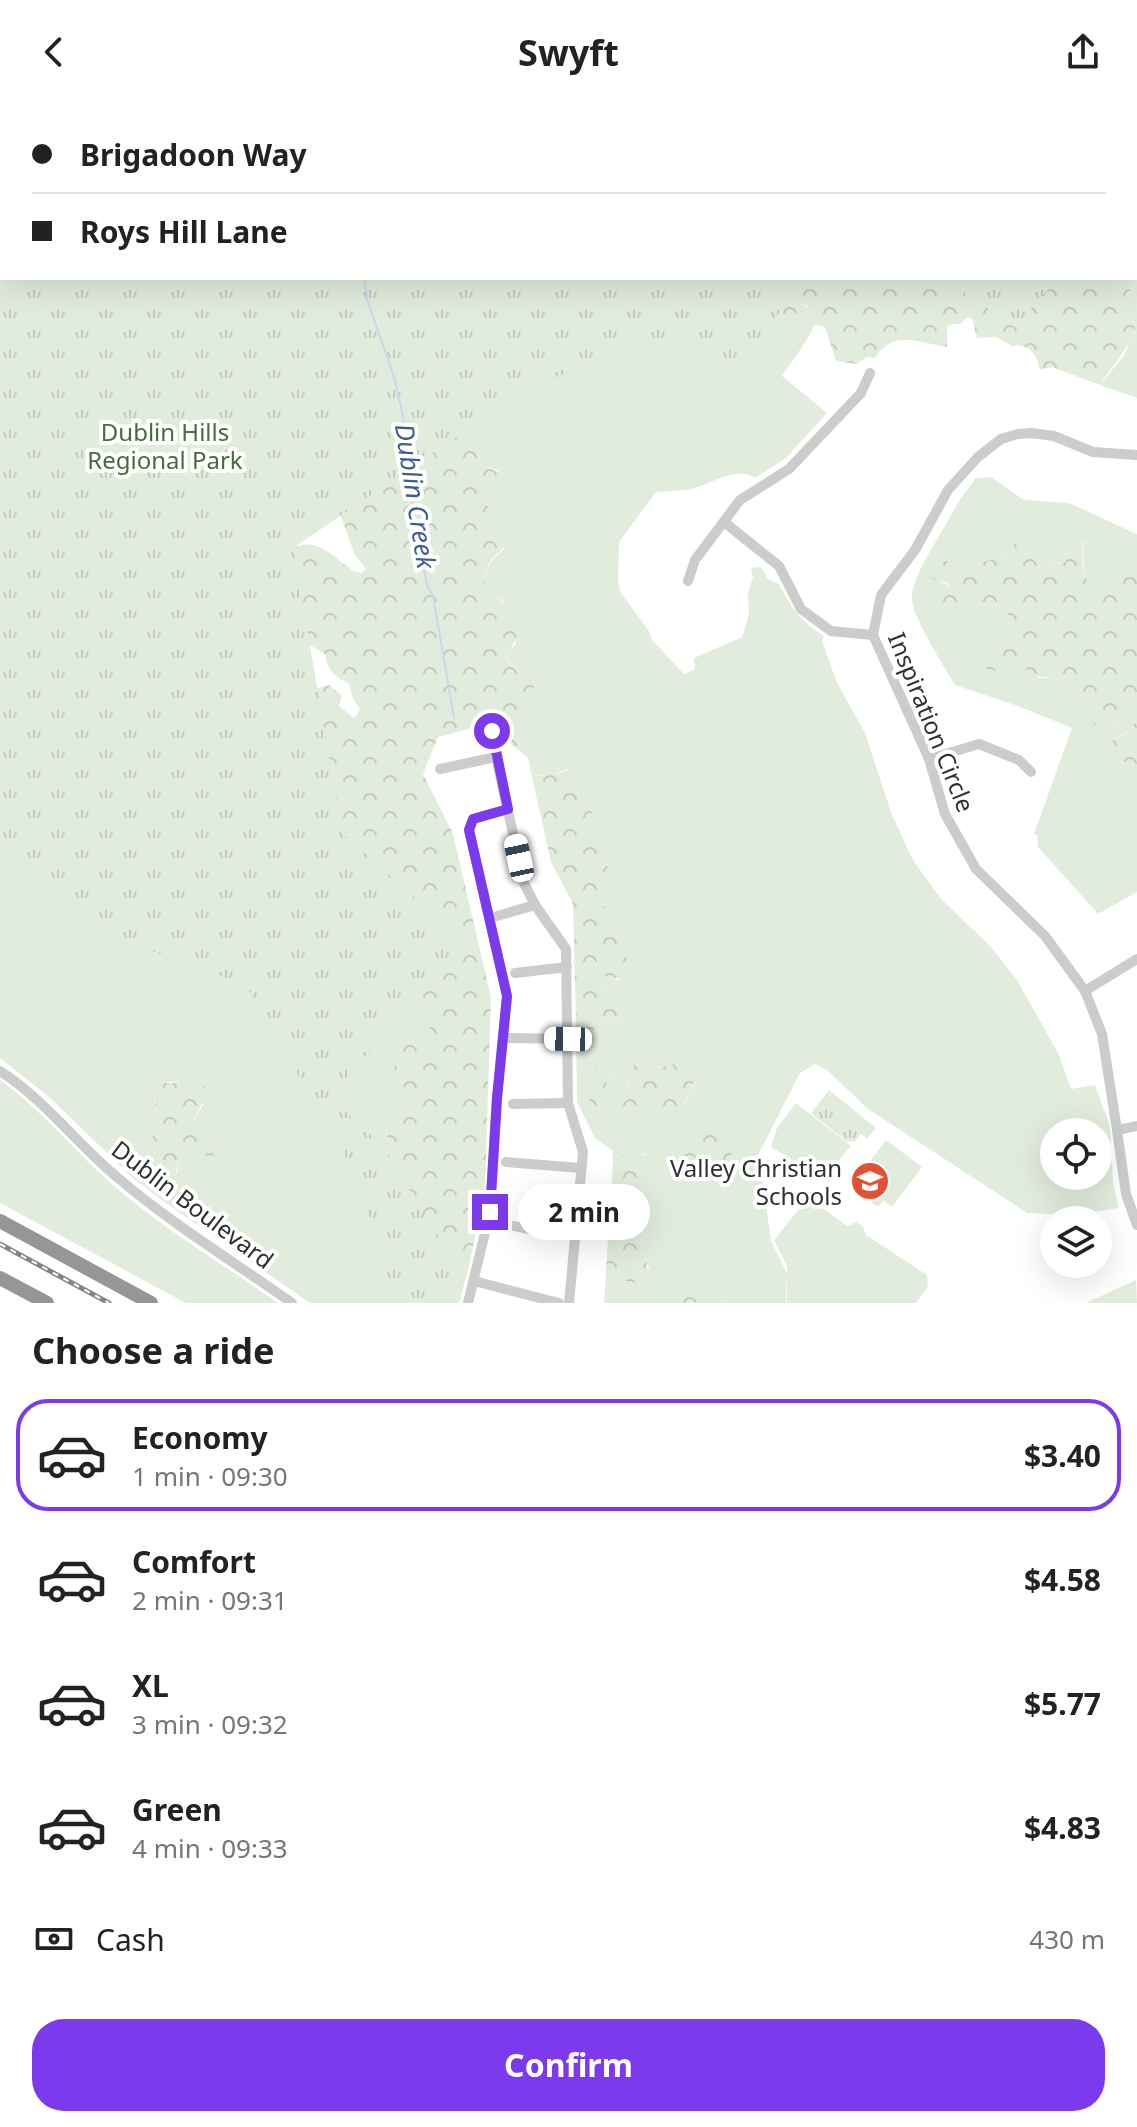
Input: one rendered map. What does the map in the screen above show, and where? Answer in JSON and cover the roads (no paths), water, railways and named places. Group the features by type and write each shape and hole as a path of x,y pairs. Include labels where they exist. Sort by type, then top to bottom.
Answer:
{"highway":[{"path":"0,1221 151,1303"},
{"path":"0,1278 47,1303"}],"street":[{"path":"688,581 695,560 740,500 789,469 861,393 870,373"},
{"name":"Inspiration Circle","path":"1137,455 1093,452 1054,436 1031,433 1001,439 978,457 948,490 915,550 881,595 873,635 929,759 945,814 976,869 1045,936 1085,991 1102,1034 1126,1194 1137,1225"},
{"path":"724,522 779,566 801,609 831,631 873,635"},
{"path":"492,731 524,883 535,905 566,949 568,1103 583,1152 569,1303"},
{"path":"929,759 979,744 1019,760 1031,772"},
{"path":"440,769 496,757"},
{"path":"468,1303 487,1221 507,996 469,830 473,819 508,809"},
{"path":"497,916 535,905"},
{"path":"1085,991 1137,959"},
{"path":"515,973 567,967"},
{"path":"503,1038 568,1039"},
{"name":"Dublin Boulevard","path":"0,1071 43,1106 116,1177 292,1303"},
{"path":"513,1104 568,1103"},
{"path":"1117,1130 1137,1126"},
{"path":"506,1162 581,1168"},
{"path":"487,1221 550,1233 575,1234"},
{"path":"474,1281 559,1303"}],"waterway":[{"name":"Dublin Creek","path":"364,280 367,299 394,377 403,416 417,540 428,588 433,596 454,718"}],"railway":[{"path":"0,1244 109,1303"}],"place":[{"name":"Valley Christian Schools","path":"870,1181"}],"park label":[{"name":"Dublin Hills Regional Park","path":"165,445"}]}
